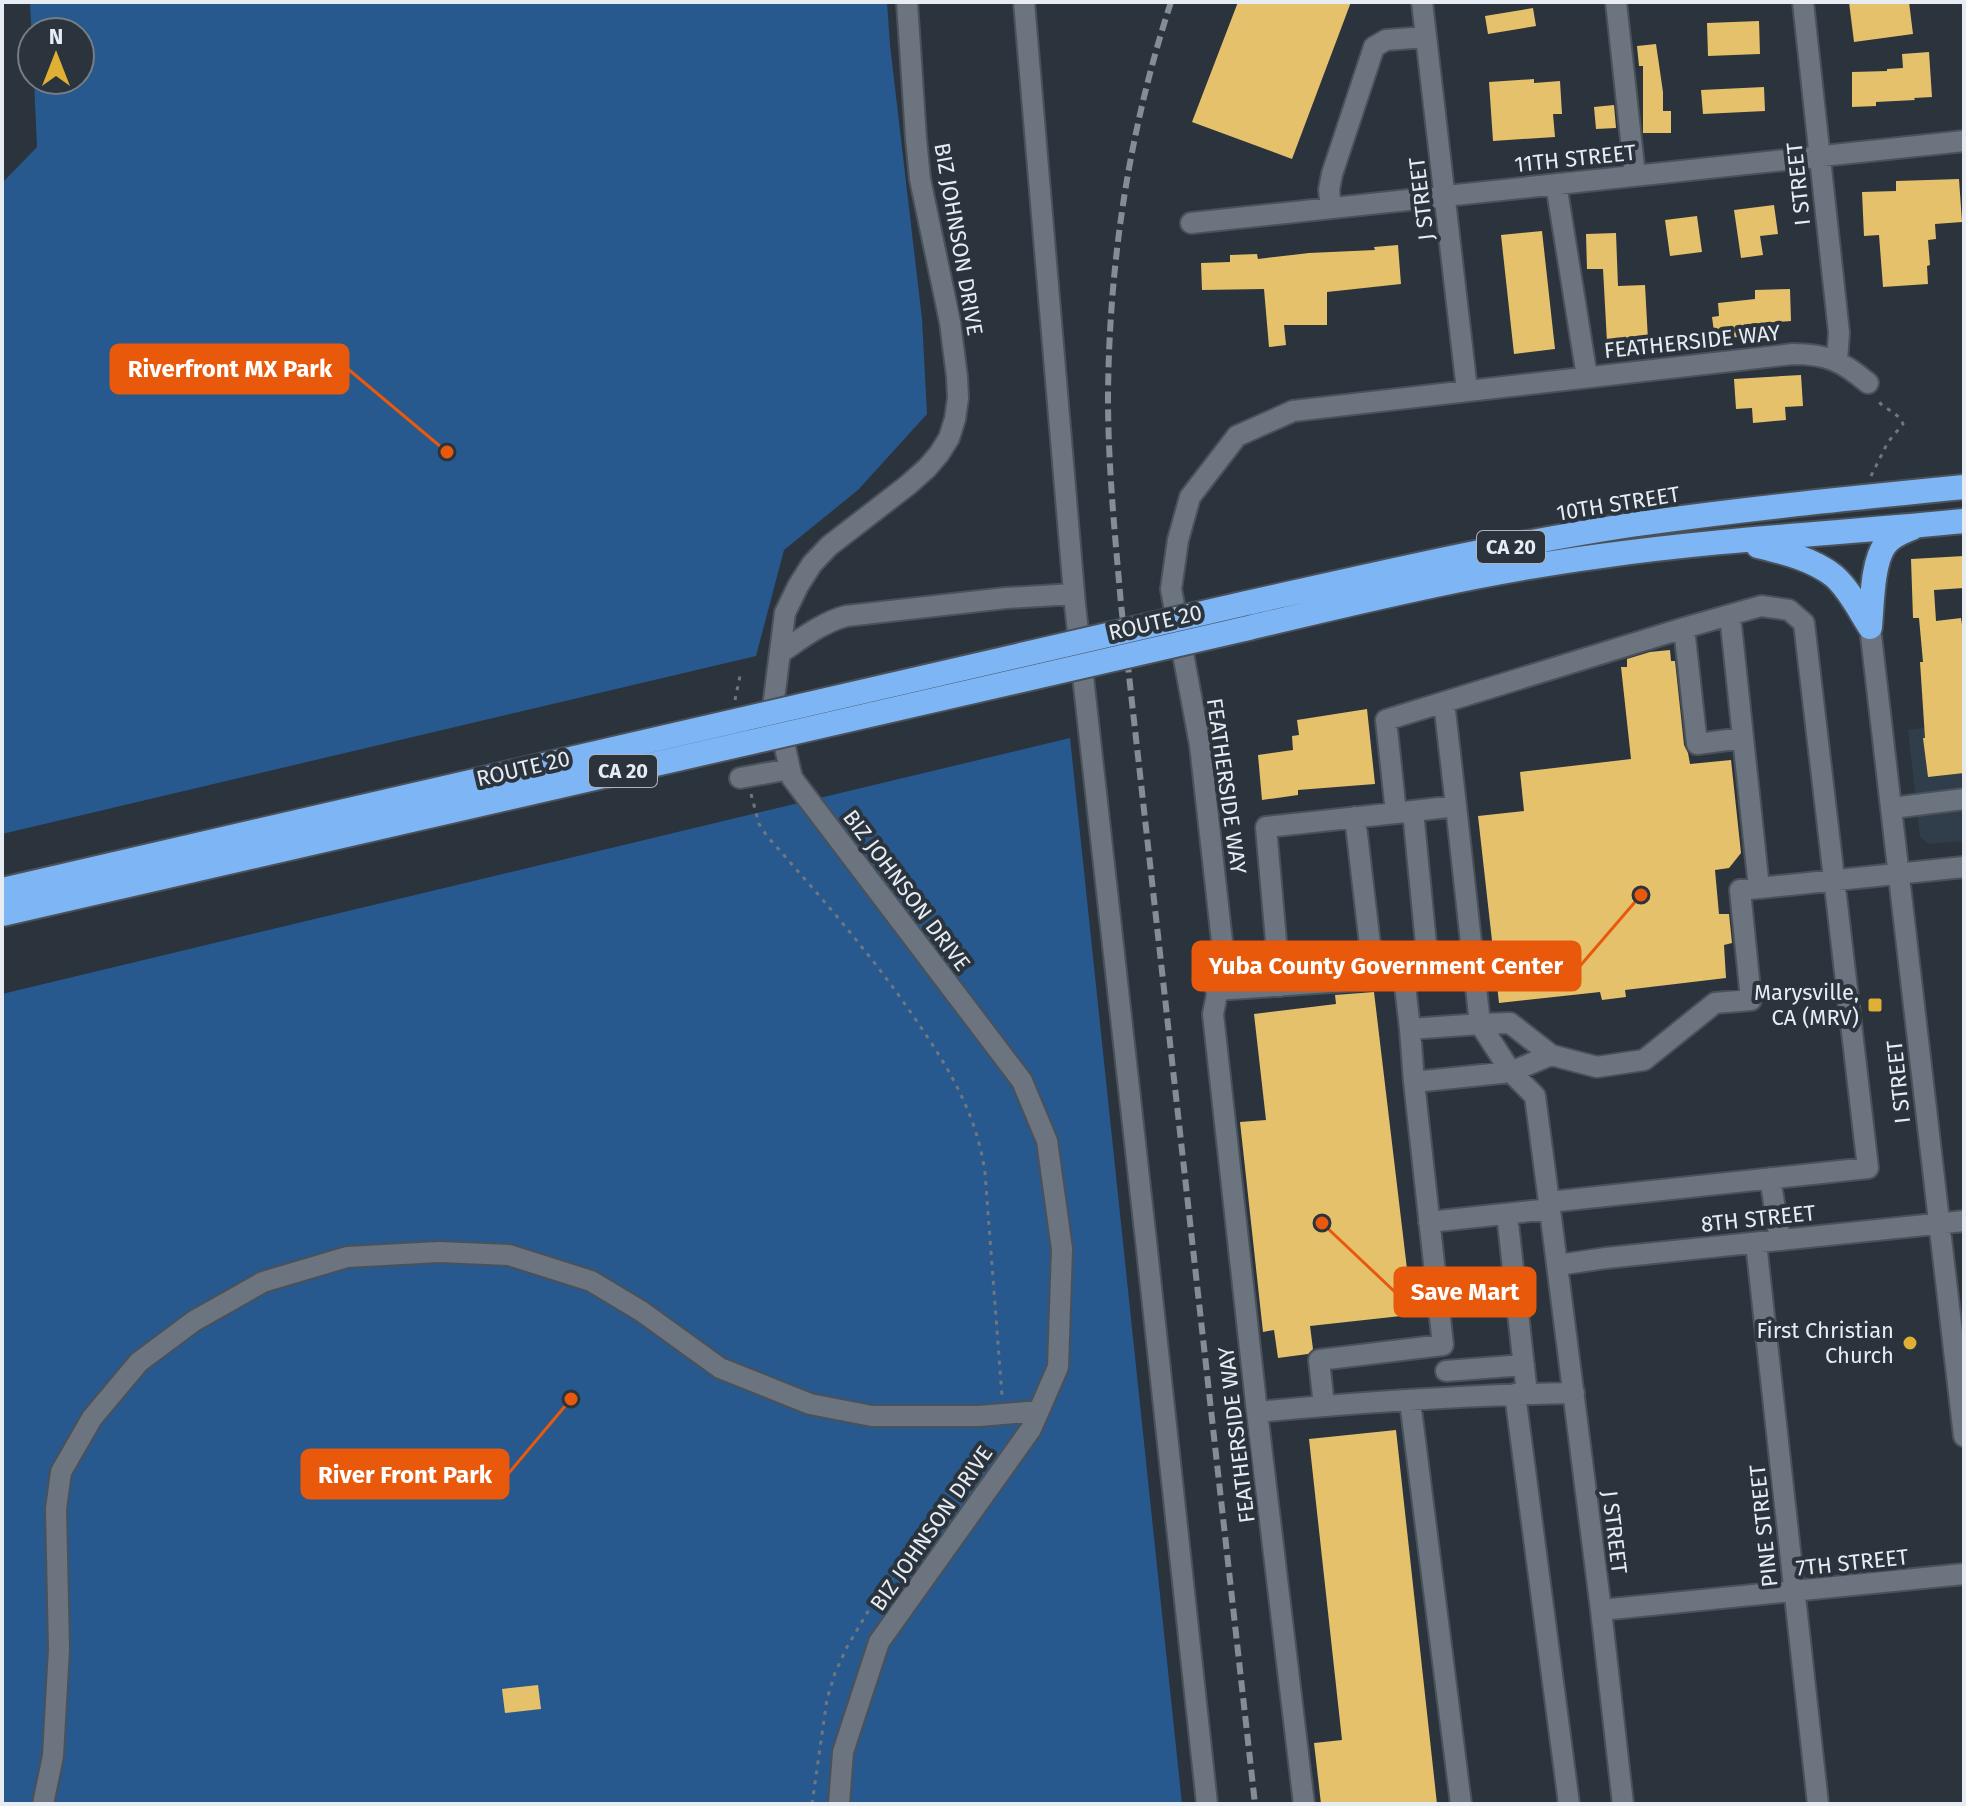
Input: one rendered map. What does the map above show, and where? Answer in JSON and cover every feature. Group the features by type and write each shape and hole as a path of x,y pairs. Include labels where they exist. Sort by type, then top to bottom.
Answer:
{"highway":[{"name":"10TH STREET","path":"1241,617 1419,565 1630,525 1964,487"},
{"name":"CA 20","path":"1241,617 1535,566 1650,550 1964,521"},
{"path":"1870,627 1878,557 1885,543 1919,526"},
{"path":"1736,541 1813,563 1846,589 1870,627"},
{"name":"ROUTE 20","path":"2,890 1241,617"},
{"name":"ROUTE 20","path":"2,914 1241,617"}],"street":[{"name":"BIZ JOHNSON DRIVE","path":"839,1804 843,1752 879,1642 1031,1429 1058,1367 1062,1249 1047,1141 1022,1081 792,778 774,699 785,613 812,564 847,530 927,468 949,438 955,419 958,398 952,334 920,179 907,2"},
{"path":"1024,2 1074,594 1207,1804"},
{"name":"J STREET","path":"1422,2 1467,390"},
{"path":"1616,2 1635,176"},
{"name":"I STREET","path":"1803,2 1839,333 1837,361"},
{"path":"1331,208 1329,190 1332,174 1374,47 1386,40 1426,37"},
{"name":"11TH STREET","path":"1191,223 1964,141"},
{"path":"1556,184 1587,377"},
{"name":"FEATHERSIDE WAY","path":"1304,1804 1213,1014 1224,959 1214,867 1200,745 1171,589 1178,540 1190,497 1237,436 1293,411 1793,354 1811,354 1837,361 1868,383"},
{"path":"780,653 817,627 846,616 1006,598 1074,594"},
{"path":"1216,990 1429,975 1404,812 1386,720 1761,606 1789,610 1804,623 1868,1168 1429,1222"},
{"path":"1730,615 1759,888"},
{"name":"I STREET","path":"1870,627 1964,1436"},
{"path":"1684,628 1697,744 1743,738"},
{"path":"1444,702 1480,1024"},
{"path":"744,778 790,769"},
{"path":"1892,808 1964,799"},
{"path":"1280,986 1266,827 1456,806"},
{"path":"1355,817 1374,979"},
{"path":"1410,1029 1510,1023 1551,1055 1597,1067 1644,1060 1715,1003 1751,1000 1740,890 1964,867"},
{"path":"1404,977 1450,1398"},
{"name":"J STREET","path":"1480,1024 1511,1072 1535,1096 1623,1804"},
{"path":"1414,1082 1511,1072 1551,1055"},
{"path":"1770,1178 1780,1240"},
{"path":"1507,1214 1524,1365 1521,1394 1569,1804"},
{"name":"8TH STREET","path":"1558,1265 1964,1221"},
{"name":"PINE STREET","path":"1756,1243 1818,1804"},
{"path":"43,1804 53,1756 58,1665 56,1509 61,1472 92,1418 139,1362 194,1321 263,1282 347,1257 439,1252 509,1255 591,1281 641,1311 720,1368 810,1404 872,1416 1039,1411"},
{"path":"1324,1406 1319,1360 1443,1345"},
{"path":"1446,1371 1524,1365"},
{"path":"1257,1412 1450,1398 1574,1393"},
{"path":"1410,1401 1461,1804"},
{"name":"7TH STREET","path":"1601,1610 1964,1574"}],"path":[{"path":"1868,383 1880,405 1901,417 1903,424 1888,442 1871,476"},
{"path":"735,702 740,676"},
{"path":"744,778 759,824 767,836 877,965 937,1051 962,1094 985,1173 1002,1391 1000,1414"},
{"path":"812,1804 827,1699 835,1673 876,1598 936,1526"}],"shaded area":[{"path":"30,2 887,2 922,319 927,414 858,490 784,550 756,656 2,834 2,183 37,147 35,96 96,96 96,16 31,16"},
{"path":"1964,723 1964,841 1929,844 1920,837 1908,730"},
{"path":"1070,738 1182,1804 2,1804 2,994"}],"building":[{"path":"1238,2 1351,2 1292,159 1192,122"},
{"path":"1849,2 1909,2 1913,34 1854,42"},
{"path":"1533,8 1536,26 1488,34 1485,16"},
{"path":"1759,21 1760,54 1708,56 1707,23"},
{"path":"1656,44 1663,111 1671,111 1671,133 1643,133 1643,66 1639,66 1637,46"},
{"path":"1929,52 1932,97 1852,107 1852,72 1903,68 1902,54"},
{"path":"1534,79 1534,83 1560,81 1562,114 1553,114 1555,137 1493,141 1489,82"},
{"path":"1764,87 1765,111 1703,114 1701,90"},
{"path":"1614,105 1616,128 1596,129 1594,107"},
{"path":"1959,179 1962,222 1935,224 1936,239 1928,240 1928,284 1883,287 1879,235 1864,236 1862,192 1896,191 1896,181"},
{"path":"1774,205 1778,234 1760,236 1763,255 1741,258 1734,210"},
{"path":"1697,216 1702,252 1670,256 1665,220"},
{"path":"1542,231 1555,349 1514,354 1501,235"},
{"path":"1616,233 1618,286 1645,285 1648,340 1607,342 1603,269 1587,269 1586,234"},
{"path":"1398,245 1401,284 1327,292 1327,325 1284,325 1286,345 1269,347 1264,289 1202,290 1201,263 1230,262 1230,255 1257,254 1258,259 1375,250 1374,247"},
{"path":"1790,289 1791,321 1749,324 1751,336 1715,339 1712,317 1719,316 1718,303 1755,299 1755,290"},
{"path":"1801,375 1803,406 1785,407 1786,420 1753,423 1752,408 1736,409 1734,379"},
{"path":"1964,556 1964,588 1934,590 1936,621 1961,618 1964,637 1964,773 1928,777 1923,738 1920,662 1923,662 1919,618 1913,618 1911,559"},
{"path":"1670,650 1671,661 1675,661 1684,745 1690,764 1731,760 1741,853 1729,868 1715,870 1719,914 1729,914 1732,943 1724,945 1726,978 1625,990 1626,997 1602,1000 1600,992 1499,1003 1478,816 1524,811 1520,772 1631,759 1621,667 1627,667 1627,659"},
{"path":"1367,709 1375,784 1298,790 1298,795 1262,800 1258,755 1293,750 1292,736 1299,735 1297,720"},
{"path":"1374,992 1407,1269 1395,1271 1401,1316 1310,1326 1313,1349 1308,1354 1278,1358 1274,1330 1263,1332 1240,1122 1266,1120 1254,1014 1336,1004 1335,995"},
{"path":"1396,1430 1437,1804 1321,1804 1314,1743 1342,1740 1309,1439"},
{"path":"538,1685 541,1709 505,1713 502,1689"}],"railway":[{"path":"1171,2 1156,50 1133,148 1117,247 1109,347 1109,449 1121,604 1255,1804"}],"place":[{"name":"Riverfront MX Park","path":"447,452"},
{"name":"Yuba County Government Center","path":"1641,895"},
{"name":"Marysville, CA (MRV)","path":"1875,1005"},
{"name":"Save Mart","path":"1322,1223"},
{"name":"First Christian Church","path":"1910,1343"},
{"name":"River Front Park","path":"571,1399"}]}
